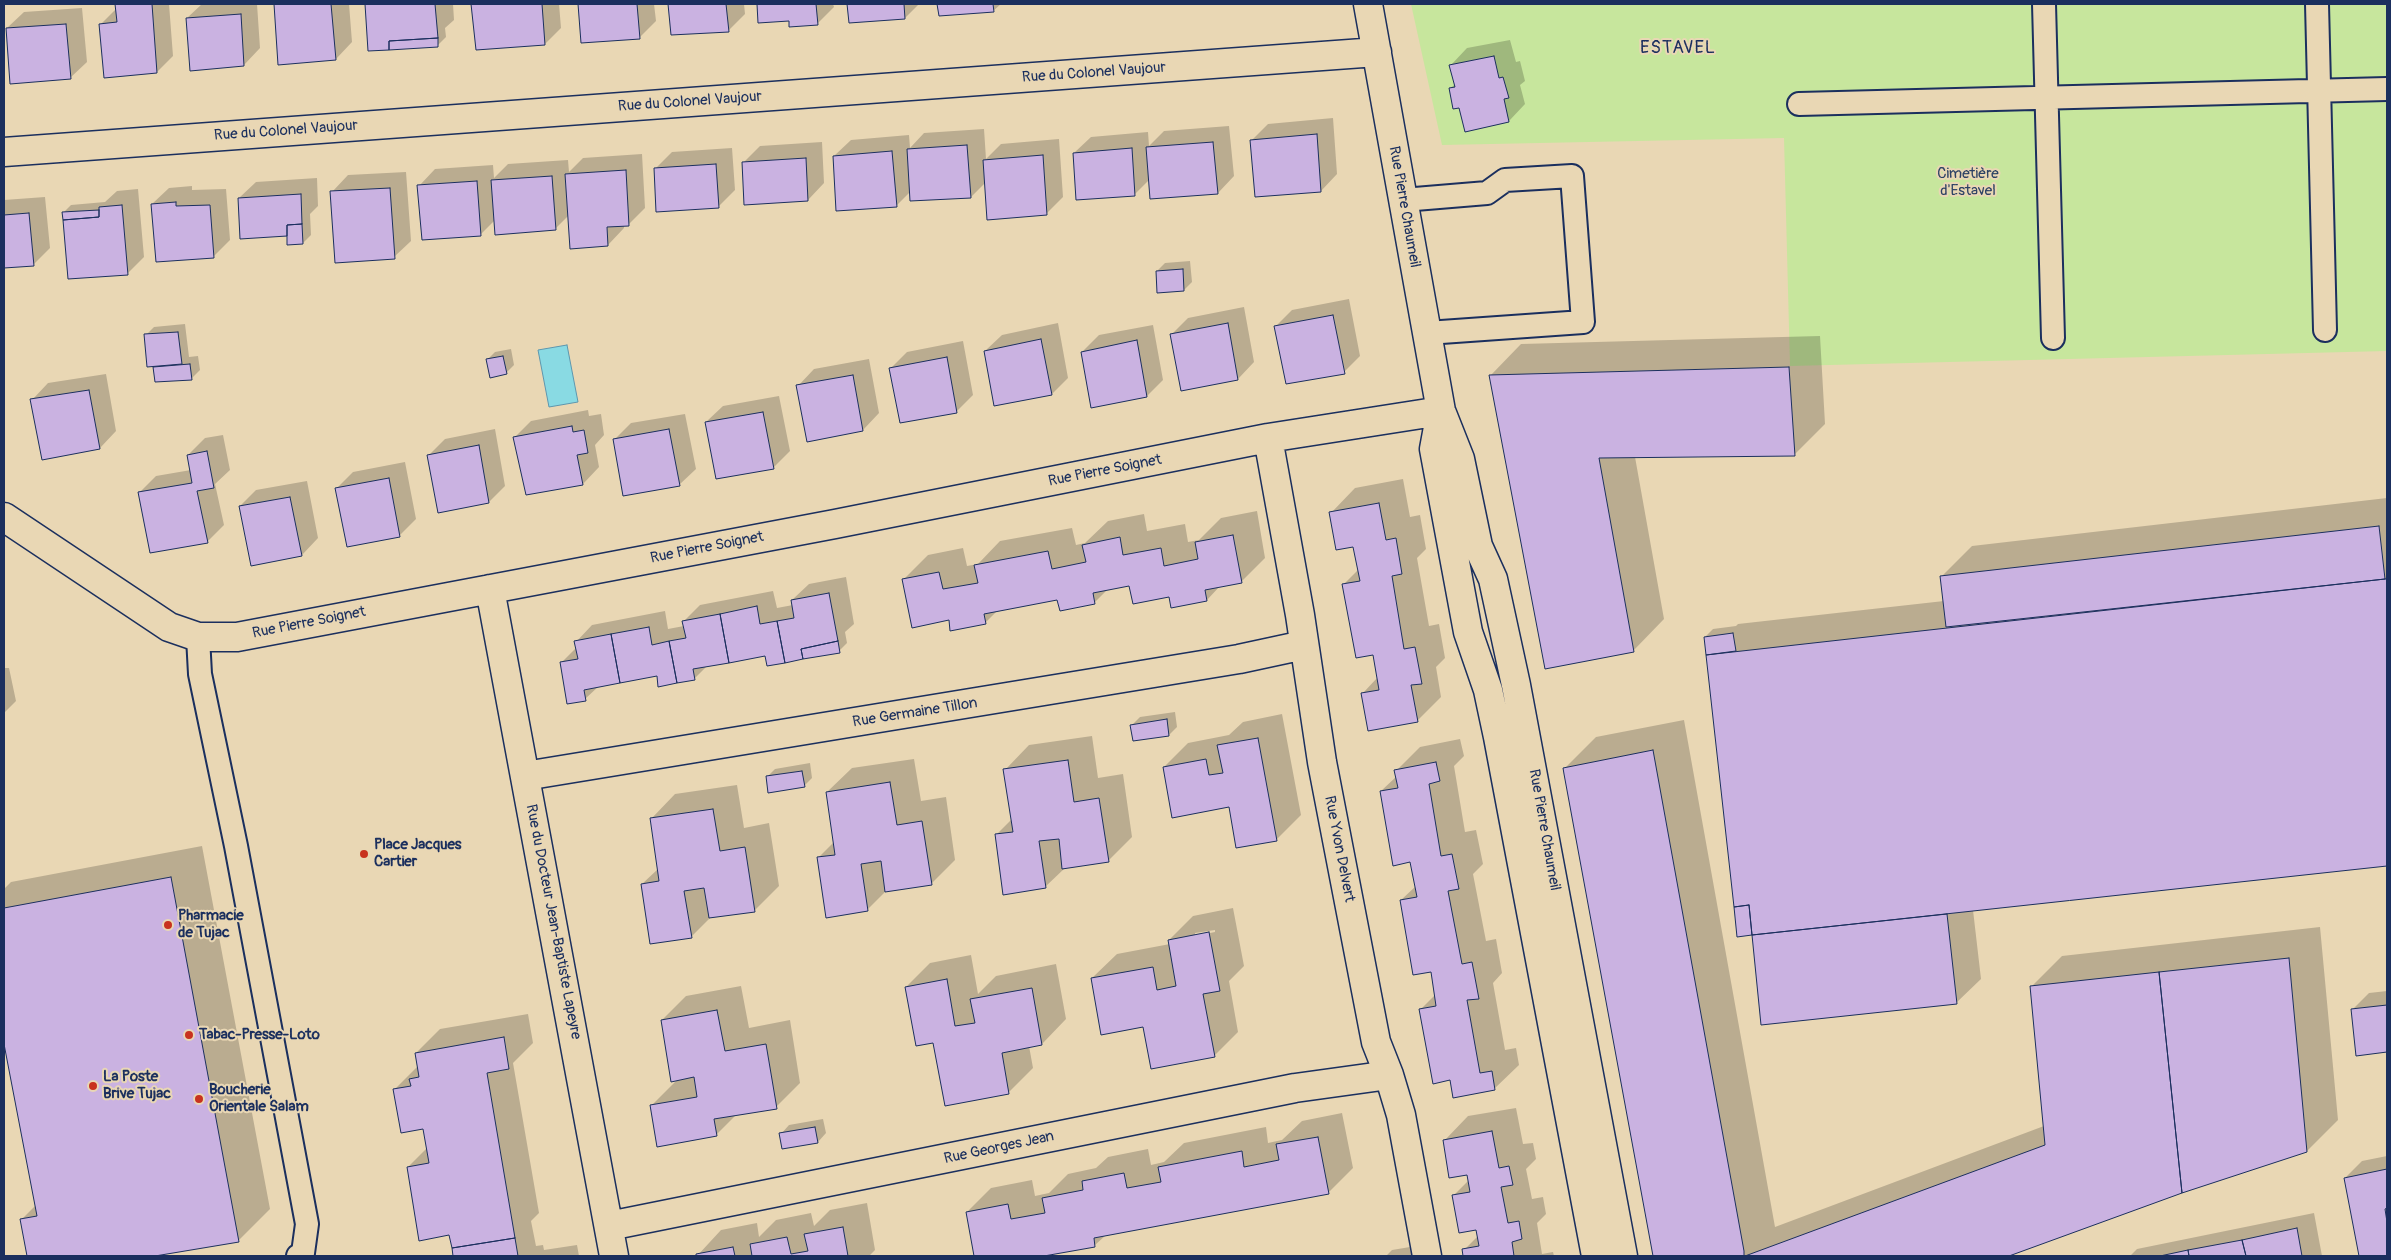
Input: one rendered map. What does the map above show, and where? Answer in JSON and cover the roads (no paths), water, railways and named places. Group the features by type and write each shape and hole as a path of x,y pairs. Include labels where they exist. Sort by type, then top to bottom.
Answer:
{"street":[{"name":"Rue Pierre Chaumeil","path":"1368,4 1441,411 1460,459 1478,546 1493,580 1516,685 1623,1256"},
{"name":"Rue du Colonel Vaujour","path":"4,152 1377,52"},
{"name":"Rue Pierre Chaumeil","path":"1441,411 1434,449 1468,632 1488,690 1494,718 1596,1256"},
{"name":"Rue Pierre Soignet","path":"4,517 169,627 198,637 237,637 825,526 1268,438 1441,411"},
{"name":"Rue Yvon Delvert","path":"1268,438 1322,762 1376,1042 1389,1075 1401,1115 1427,1256"},
{"name":"Rue du Docteur Jean-Baptiste Lapeyre","path":"490,589 614,1256"},
{"name":"Rue Germaine Tillon","path":"525,776 1210,664 1304,645"},
{"name":"Rue Georges Jean","path":"609,1226 1285,1090 1389,1075"}],"lane":[{"path":"2044,4 2053,338"},
{"path":"2317,4 2325,330"},
{"path":"1799,104 2387,89"},
{"path":"1403,200 1487,193 1505,180 1572,176 1583,322 1427,333"},
{"path":"198,637 200,674 236,846 306,1224 303,1253 298,1256"}],"water":[{"path":"567,345 578,402 549,407 538,350"}],"place":[{"name":"Place Jacques Cartier","path":"364,854"},
{"name":"Pharmacie de Tujac","path":"168,925"},
{"name":"Tabac-Presse-Loto","path":"189,1035"},
{"name":"La Poste Brive Tujac","path":"93,1086"},
{"name":"Boucherie Orientale Salam","path":"199,1099"}],"district":[{"name":"ESTAVEL","path":"1678,48"}],"park label":[{"name":"Cimetière d'Estavel","path":"1968,182"}]}
